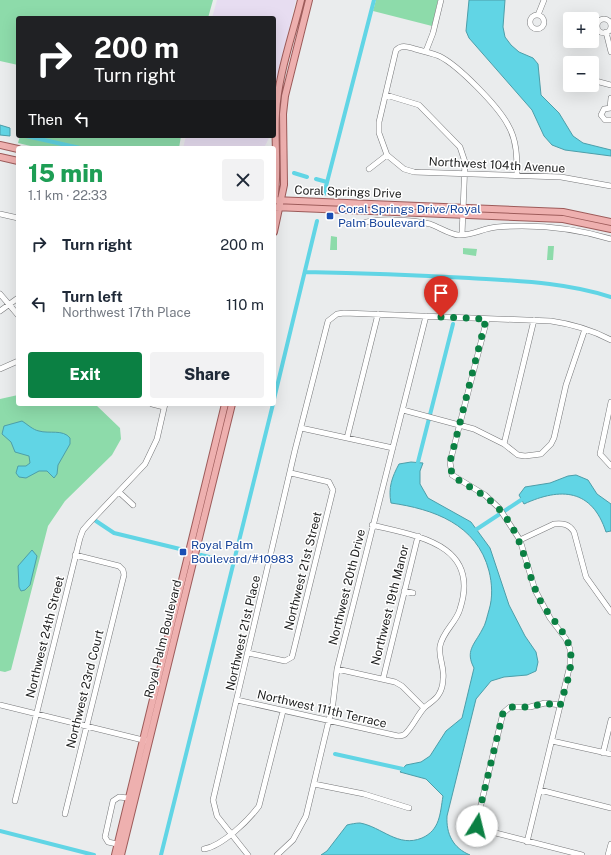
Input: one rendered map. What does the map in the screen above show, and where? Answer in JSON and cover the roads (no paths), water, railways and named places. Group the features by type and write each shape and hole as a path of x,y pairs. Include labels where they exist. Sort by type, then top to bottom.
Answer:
{"main road":[{"path":"276,181 276,113 278,94 301,0"},
{"path":"277,207 282,200 285,172 283,114 285,96 309,0"},
{"path":"0,145 16,149"},
{"path":"0,157 16,161"},
{"name":"Coral Springs Drive","path":"276,200 563,212 611,222"},
{"name":"Coral Springs Drive","path":"277,207 563,220 611,229"},
{"name":"Royal Palm Boulevard","path":"114,855 225,406"},
{"name":"Royal Palm Boulevard","path":"121,855 232,406"}],"street":[{"path":"426,51 433,33 441,0"},
{"path":"538,15 544,0"},
{"path":"606,32 611,52"},
{"path":"369,169 387,155 381,144 378,128 396,50 399,47 404,46 426,51 439,56 450,63 499,112 508,125 514,140 517,155 517,175"},
{"path":"599,82 611,85"},
{"path":"386,95 410,101 426,111 460,147 465,162 462,235"},
{"path":"611,98 610,108 604,109 601,115 605,120 611,120"},
{"name":"Northwest 104th Avenue","path":"387,155 404,169 414,172 517,175 574,179 611,186"},
{"path":"0,214 16,218"},
{"path":"361,224 376,220 421,222 462,235 494,227 537,226 567,229 611,239"},
{"path":"0,294 16,313"},
{"path":"0,311 16,300"},
{"name":"Northwest 21st Place","path":"248,855 217,816 213,800 301,428 326,325 332,317 344,313 378,314"},
{"path":"347,438 378,314 534,320 568,323 611,340"},
{"name":"Northwest 20th Drive","path":"277,855 286,848 300,830 306,816 333,703 337,669 372,525 403,410 426,316"},
{"path":"486,319 450,462 452,475 485,495 499,508 520,540 535,590 550,618 561,630 570,649 570,665 527,842"},
{"path":"504,444 534,320"},
{"path":"403,410 474,429 504,444 518,455 525,456 541,454 554,438 566,386 585,329"},
{"path":"0,369 16,362"},
{"path":"611,402 600,454 611,466"},
{"name":"Northwest 24th Street","path":"15,801 75,555 83,530 138,474 152,452 165,406"},
{"path":"301,428 393,448"},
{"name":"Northwest 21st Street","path":"248,653 285,661 292,657 334,490 329,482 291,473"},
{"path":"119,492 133,505"},
{"path":"520,540 554,524 567,525 574,532 586,576 611,612"},
{"path":"337,669 383,679 402,686 424,708 433,702 440,693 444,677 440,645 445,633 460,611 463,602 463,579 454,559 438,544 418,536 372,525"},
{"name":"Northwest 19th Manor","path":"383,679 418,536"},
{"name":"Northwest 23rd Court","path":"65,814 124,575 123,570 119,566 75,555"},
{"path":"404,591 413,593"},
{"name":"Northwest 111th Terrace","path":"237,700 402,736 424,708"},
{"path":"560,706 545,703 530,707 510,707 503,713 477,826 480,829 527,842 582,855"},
{"path":"0,705 149,742"},
{"path":"204,849 214,847 231,834 253,814 259,806 283,711"},
{"path":"603,752 611,720"},
{"path":"552,741 611,754"},
{"path":"314,784 364,794 409,808"},
{"path":"540,790 611,808"},
{"path":"117,844 108,842 105,836 113,801 119,797 128,798"},
{"path":"608,855 611,844"}],"water":[{"path":"469,0 505,0 503,27 505,37 519,52 533,58 538,64 541,95 559,113 573,136 583,143 611,150 611,156 565,150 552,145 544,136 532,110 469,38 466,31"},
{"path":"0,125 10,128 10,136 0,135"},
{"path":"22,421 37,430 43,432 60,433 67,435 70,438 70,444 58,465 57,474 54,478 47,471 39,471 26,478 19,477 16,473 18,466 26,466 30,463 29,456 15,452 11,442 2,434 4,426"},
{"path":"411,462 423,463 420,471 420,484 428,498 471,522 490,548 509,605 525,636 536,652 538,662 536,671 527,675 504,677 491,681 476,699 447,816 449,834 452,840 459,848 470,855 321,855 327,851 347,825 360,823 368,825 390,836 405,840 422,838 428,835 436,826 440,815 443,796 426,779 400,772 406,765 421,762 430,756 446,731 462,718 474,668 471,662 470,652 484,625 490,605 492,590 489,571 483,555 475,541 464,530 437,515 391,503 390,487 399,464"},
{"path":"576,475 588,480 597,494 611,504 611,531 606,532 600,518 592,507 584,500 574,496 563,494 550,495 524,504 519,495 525,487 550,483 568,476"},
{"path":"32,550 37,556 30,585 25,590 21,591 19,587 18,566"}],"waterway":[{"path":"324,194 374,0"},
{"path":"35,138 71,146"},
{"path":"294,173 307,177"},
{"path":"316,179 327,182"},
{"path":"276,391 317,221"},
{"path":"305,272 408,275 523,281 576,288 611,297"},
{"path":"418,462 453,324"},
{"path":"161,855 273,406"},
{"path":"477,529 524,498"},
{"path":"96,521 114,533 180,549"},
{"path":"201,555 234,563"},
{"path":"335,754 403,769"},
{"path":"0,831 94,855"}],"place":[{"name":"Coral Springs Drive/Royal Palm Boulevard","path":"330,216"},
{"name":"Royal Palm Boulevard/#10983","path":"183,552"}]}
